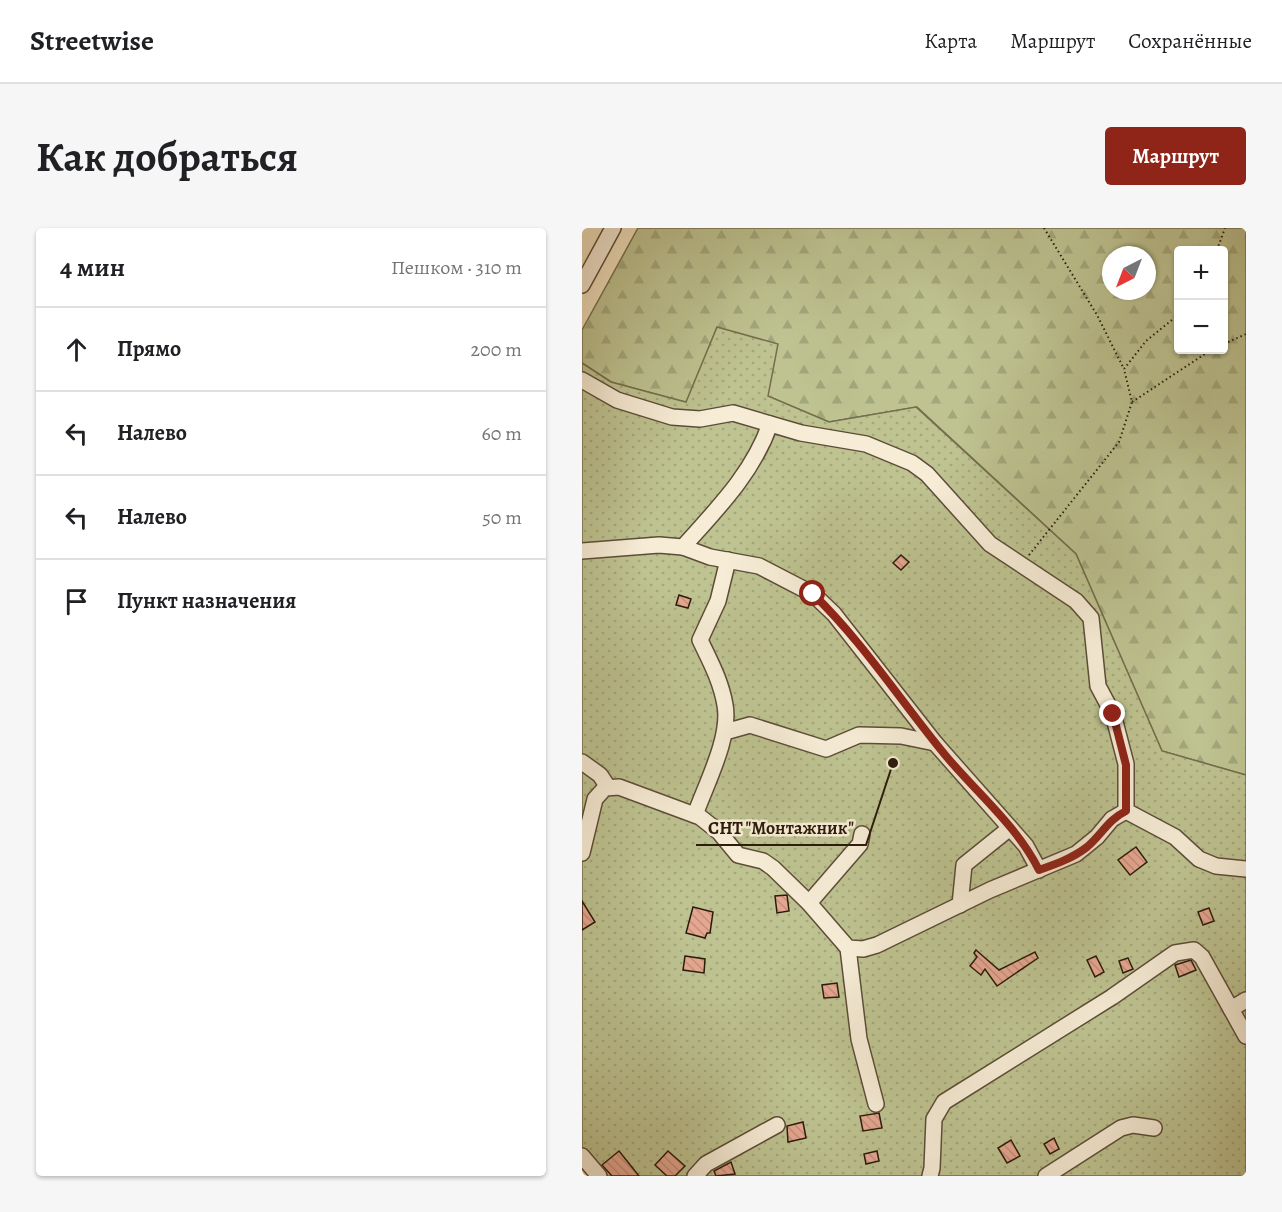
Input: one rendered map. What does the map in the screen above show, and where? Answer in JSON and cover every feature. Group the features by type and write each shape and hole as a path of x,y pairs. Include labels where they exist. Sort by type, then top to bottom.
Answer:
{"street":[{"path":"582,285 613,228"},
{"path":"582,380 617,400 672,417 700,419 733,413 801,433 866,444 912,463 942,488 990,544 1076,601 1091,618 1098,686 1113,714 1126,765 1126,811"},
{"path":"683,547 750,468 760,452 770,424"},
{"path":"582,551 659,544 683,547 703,555 768,569 813,594 834,614 936,743 1026,846 1039,870"},
{"path":"695,815 725,732 726,706 717,675 700,640 717,602 729,560"},
{"path":"725,732 750,725 825,749 859,735 901,736 936,743"},
{"path":"582,762 600,775 608,787"},
{"path":"582,853 595,800 608,787 619,787 695,815 711,825 738,855 763,861 809,903 848,948 859,1039 876,1104"},
{"path":"1126,811 1175,837 1199,859 1216,866 1246,869"},
{"path":"848,948 863,949 877,945 960,905 1076,854 1097,837 1112,819 1126,811"},
{"path":"960,905 964,866 1010,828"},
{"path":"809,903 860,844 862,834"},
{"path":"930,1176 934,1119 944,1102 1112,997 1175,953 1194,950 1202,957 1246,1036"},
{"path":"1231,1009 1246,1000"},
{"path":"695,1176 706,1164 777,1125"},
{"path":"1046,1176 1121,1128 1133,1125 1154,1128"},
{"path":"582,1156 599,1176"}],"path":[{"path":"1022,564 1119,442 1132,402 1124,369 1097,315 1044,228"},
{"path":"1218,246 1225,228"},
{"path":"1124,369 1146,341 1174,319"},
{"path":"1228,342 1246,334"},
{"path":"1132,402 1205,354"}],"green space":[{"path":"638,228 1246,228 1246,775 1162,751 1076,554 917,407 829,422 767,396 717,328 687,403 611,382 582,363 582,330"},
{"path":"717,327 778,344 768,396 829,422 916,407 1076,554 1162,751 1246,775 1246,1176 605,1176 582,1149 582,363 611,382 686,402"}],"building":[{"path":"901,555 909,562 901,570 893,563"},
{"path":"679,595 691,599 688,608 676,605"},
{"path":"1136,847 1147,862 1130,875 1118,860"},
{"path":"787,895 789,911 777,913 775,896"},
{"path":"582,901 595,922 582,930"},
{"path":"693,907 713,912 710,933 707,933 705,938 686,933"},
{"path":"1209,908 1214,921 1203,925 1198,912"},
{"path":"976,950 999,970 1035,952 1038,958 997,986 985,969 981,975 970,966 977,957 974,953"},
{"path":"685,956 705,959 704,973 683,970"},
{"path":"1096,956 1104,972 1095,977 1087,960"},
{"path":"1128,958 1133,969 1123,973 1119,961"},
{"path":"1191,960 1196,970 1179,977 1175,965"},
{"path":"837,983 839,997 824,998 822,985"},
{"path":"879,1113 882,1128 863,1131 860,1116"},
{"path":"803,1122 806,1138 788,1142 787,1126"},
{"path":"1054,1138 1059,1149 1050,1154 1044,1144"},
{"path":"1011,1140 1020,1156 1007,1163 998,1148"},
{"path":"619,1151 639,1176 612,1176 602,1165"},
{"path":"668,1151 685,1166 675,1176 667,1176 655,1165"},
{"path":"877,1151 879,1161 866,1164 864,1154"},
{"path":"731,1162 735,1174 716,1176 714,1171"}],"place":[{"name":"СНТ \"Монтажник\"","path":"893,763"}],"route":[{"path":"813,594 834,614 912,715 1026,846 1039,870 1076,854 1097,837 1112,819 1126,811 1124,803 1126,765 1113,714"}]}
